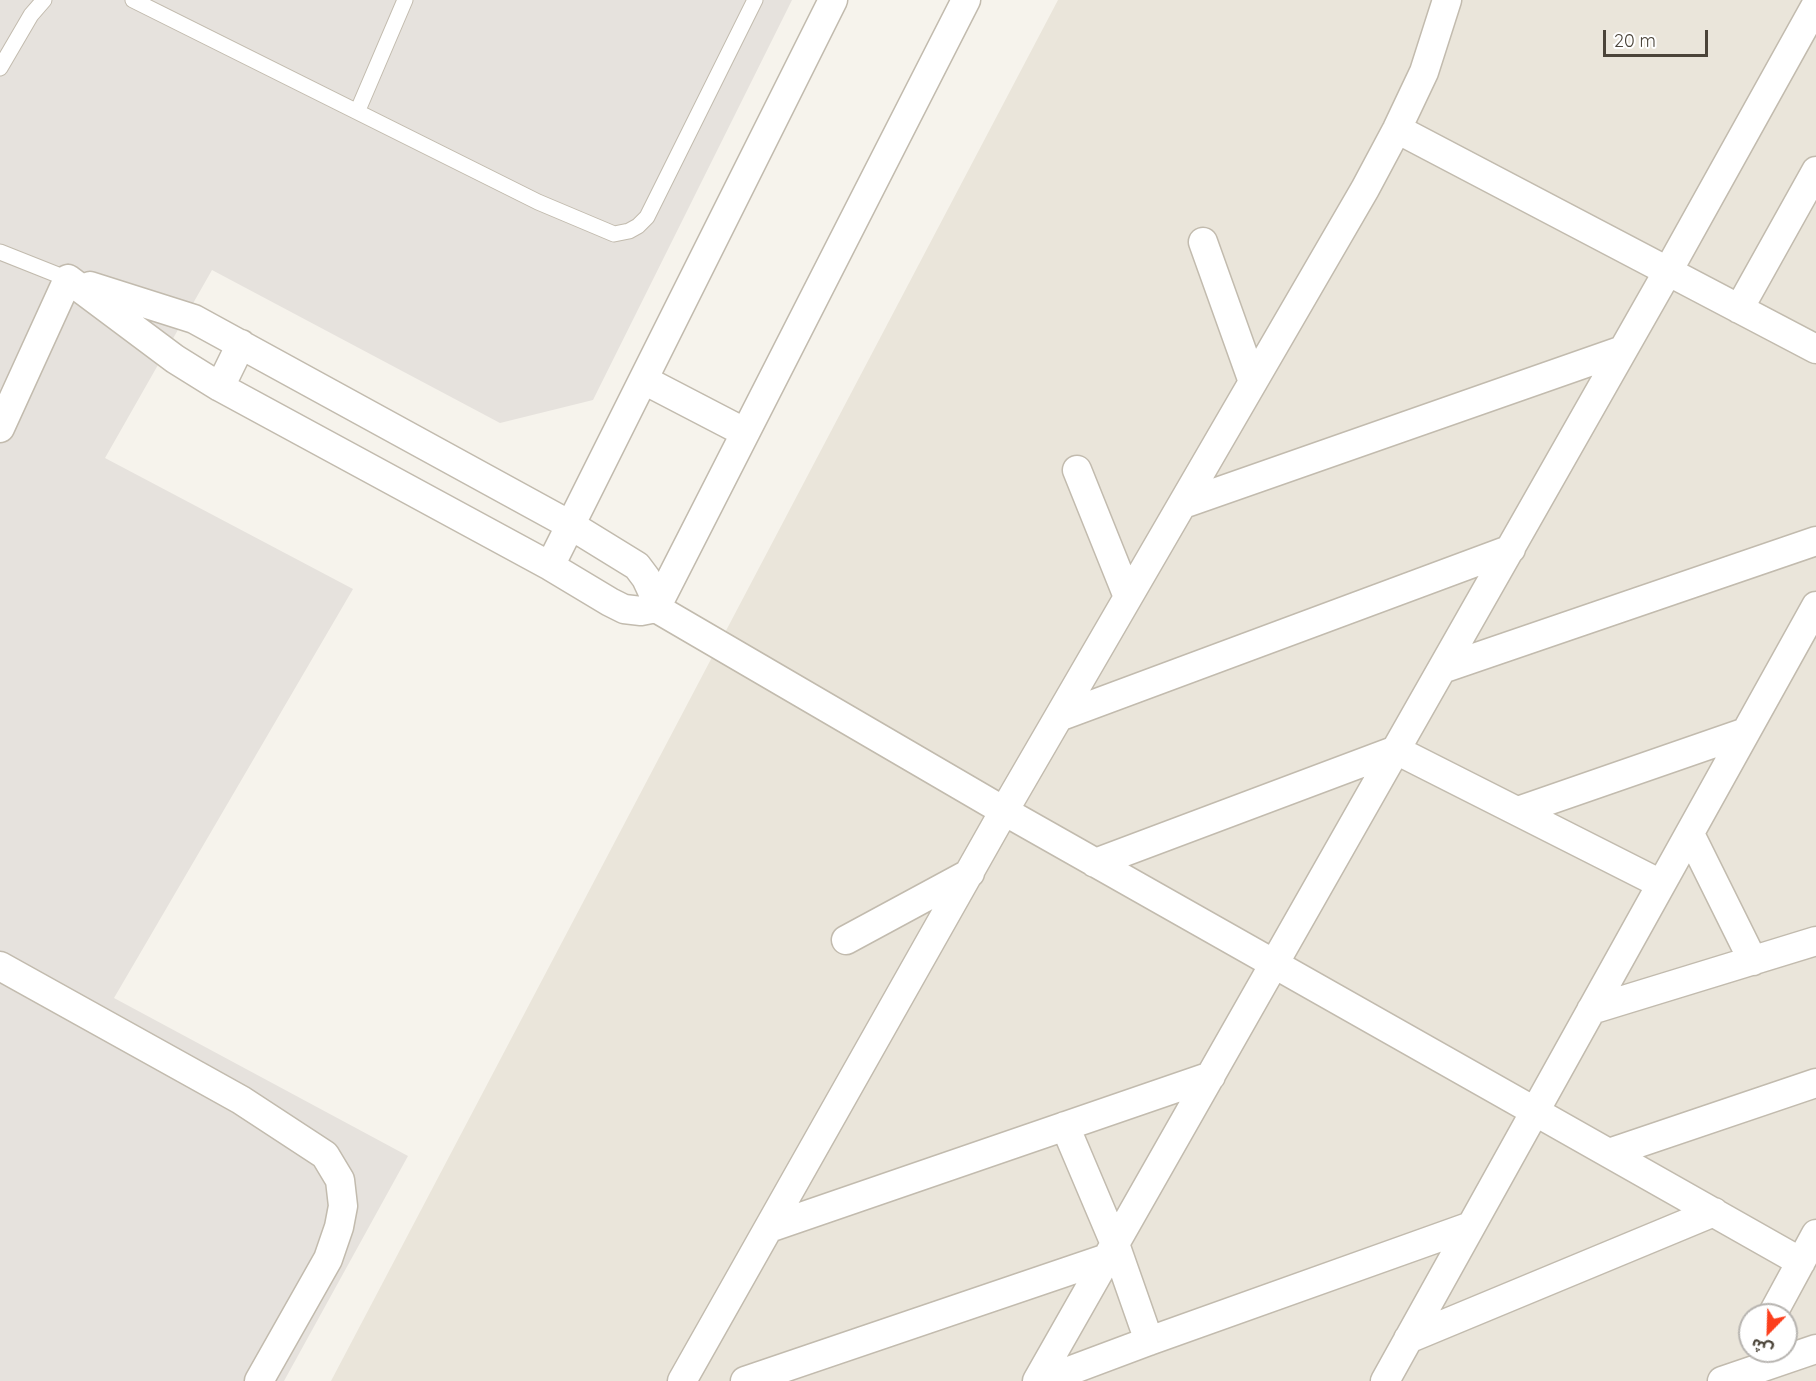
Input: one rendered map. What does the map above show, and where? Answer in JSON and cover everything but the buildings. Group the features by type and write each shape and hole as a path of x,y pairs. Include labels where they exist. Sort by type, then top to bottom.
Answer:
{"street":[{"path":"550,566 833,0"},
{"path":"656,608 966,0"},
{"path":"682,1381 969,873 1365,189 1424,72 1447,0"},
{"path":"1037,1381 1668,271 1816,5"},
{"path":"1397,129 1816,350"},
{"path":"1739,309 1816,171"},
{"path":"1203,242 1253,382"},
{"path":"68,279 194,319 572,526 637,566 646,578 656,608"},
{"path":"68,279 175,359 220,387 550,566 624,609 640,611 656,608 1004,812 1801,1262"},
{"path":"0,428 68,279"},
{"path":"220,387 241,344"},
{"path":"1183,504 1623,350"},
{"path":"644,380 744,432"},
{"path":"1077,470 1128,597"},
{"path":"1442,669 1816,541"},
{"path":"1059,717 1510,549"},
{"path":"1385,1381 1816,606"},
{"path":"1518,811 1746,732"},
{"path":"1095,863 1396,750 1661,884"},
{"path":"1690,834 1753,961"},
{"path":"846,940 969,873"},
{"path":"1591,1010 1816,941"},
{"path":"0,966 241,1100 325,1155 340,1180 343,1206 339,1227 328,1259 259,1381"},
{"path":"769,1228 1210,1076"},
{"path":"1609,1153 1816,1083"},
{"path":"1065,1126 1111,1251 1149,1341"},
{"path":"1408,1339 1714,1212"},
{"path":"1042,1381 1471,1226"},
{"path":"1779,1303 1816,1234"},
{"path":"745,1381 1111,1251"},
{"path":"1737,1372 1816,1349"}],"lane":[{"path":"0,68 31,15 44,0"},
{"path":"133,0 358,110 538,202 614,234 629,231 647,217 755,0"},
{"path":"358,110 405,0"},
{"path":"0,252 68,279"}],"shaded area":[{"path":"0,0 792,0 593,400 500,423 212,270 105,458 353,589 114,998 408,1156 284,1381 0,1381"},
{"path":"1058,0 1816,0 1816,1381 331,1381"}]}
